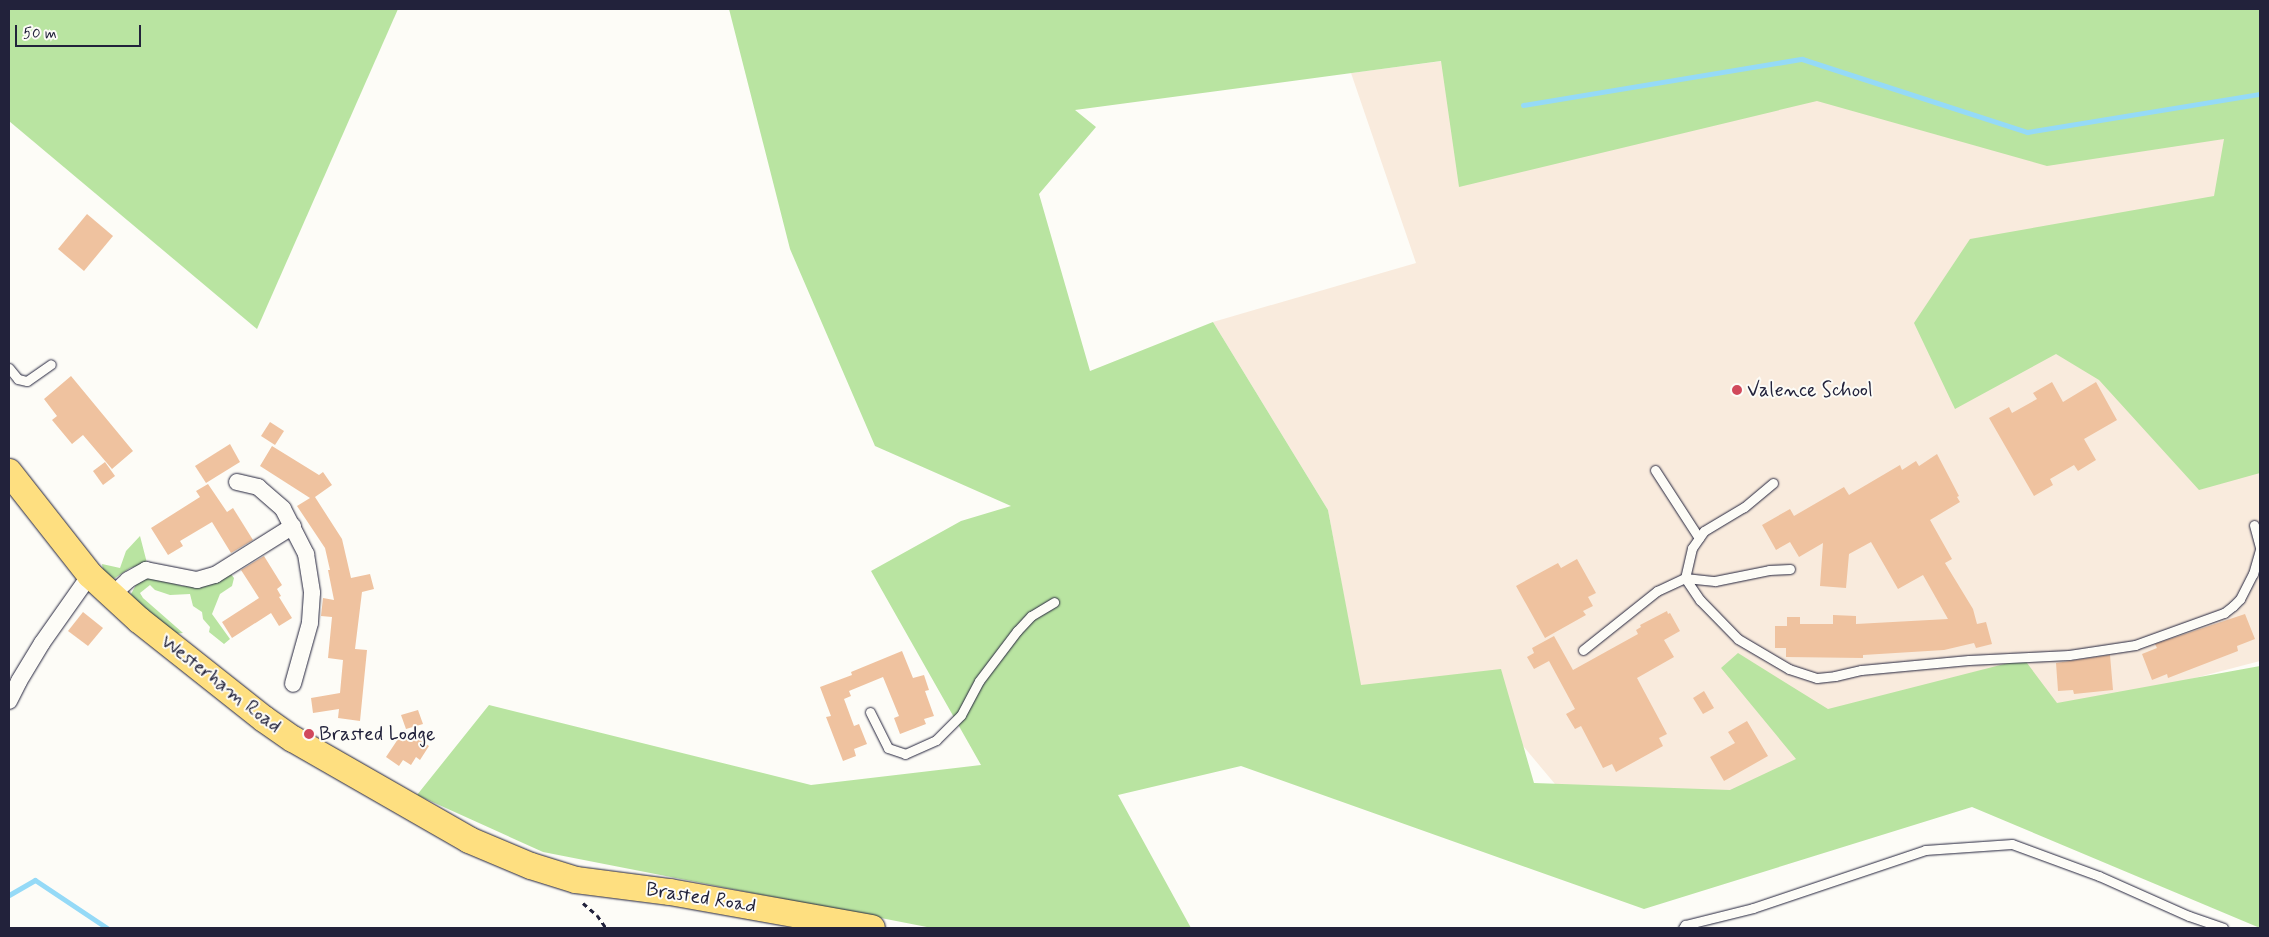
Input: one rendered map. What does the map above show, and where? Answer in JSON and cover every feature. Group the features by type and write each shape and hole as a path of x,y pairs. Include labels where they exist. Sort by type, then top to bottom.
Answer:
{"main road":[{"name":"Westerham Road","path":"9,472 90,575 111,596 264,719 293,739 468,840 531,866"},
{"name":"Brasted Road","path":"531,866 576,880 670,892 872,928"}],"street":[{"path":"237,482 258,487 283,509 306,554 312,593 310,623 294,684"},
{"path":"111,596 128,580 146,570 197,580 215,575 293,526"},
{"path":"9,701 18,681 42,643 90,575"}],"lane":[{"path":"9,368 18,379 27,381 51,364"},
{"path":"1655,470 1699,538"},
{"path":"1684,578 1692,548 1704,531 1744,507 1773,483"},
{"path":"1684,578 1700,600 1738,639 1789,669 1817,678 1836,676 1860,670 1969,660 2069,655 2135,646 2224,613 2240,599 2253,574 2260,549 2254,525"},
{"path":"1583,650 1657,591 1684,578 1715,581 1769,570 1790,569"},
{"path":"870,712 888,748 905,754 936,740 961,715 979,681 1017,631 1031,616 1054,602"},
{"path":"1683,928 1685,925 1753,908 1925,850 2012,844 2099,876 2189,916 2223,928"}],"path":[{"path":"576,880 575,893 606,928"}],"shaded area":[{"name":"Valence School","path":"1634,36 2225,139 2260,439 2260,661 1731,799 1555,784 1513,734 1360,685 1328,510 1213,322 1416,263 1351,73"}],"green space":[{"path":"9,9 398,9 257,329 9,121"},
{"path":"729,9 2260,9 2260,473 2199,490 2099,380 2056,354 1955,409 1914,323 1970,239 2214,196 2224,139 2047,166 1817,101 1459,187 1441,61 1075,110 1096,127 1039,194 1090,371 1213,322 1328,510 1361,685 1501,669 1534,783 1730,790 1796,759 1721,668 1738,653 1828,709 2024,659 2057,703 2260,666 2260,928 1972,807 1644,909 1241,766 1118,795 1191,928 932,928 543,852 417,795 489,705 811,785 981,765 871,571 961,521 1011,506 875,446 790,249"},
{"path":"140,536 147,563 130,568 112,580 104,576 102,564 120,568 126,551"},
{"path":"230,573 234,578 232,586 220,594 212,614 230,639 224,644 209,632 210,627 203,619 202,612 193,606 190,594 170,595 155,590 150,585 140,593 143,598 183,633 174,634 134,602 131,594 138,581 150,575 182,586 199,586"}],"building":[{"path":"87,214 113,236 84,271 58,249"},
{"path":"71,376 133,451 112,469 83,435 72,444 52,420 57,416 44,399"},
{"path":"2052,382 2063,402 2096,382 2117,420 2084,439 2096,460 2078,471 2074,465 2050,479 2053,485 2034,496 1989,418 2009,407 2012,413 2037,399 2033,393"},
{"path":"270,422 284,431 275,445 261,436"},
{"path":"230,444 240,462 206,483 195,466"},
{"path":"272,446 319,475 323,472 332,485 315,497 342,539 351,578 370,574 374,589 362,592 355,649 367,650 360,721 338,718 339,709 313,713 311,698 340,693 343,660 328,658 332,617 321,616 323,598 334,600 328,570 330,570 325,548 297,506 310,498 260,466"},
{"path":"1937,454 1959,496 1957,497 1960,502 1930,520 1952,559 1945,563 1973,609 1977,624 1986,622 1992,644 1976,648 1974,643 1944,650 1863,655 1863,658 1786,657 1786,648 1775,648 1775,626 1787,626 1787,617 1800,617 1800,624 1833,624 1833,615 1856,616 1856,624 1948,619 1923,575 1898,589 1871,542 1849,554 1846,588 1820,586 1823,543 1799,557 1790,542 1776,550 1762,525 1790,509 1794,516 1844,487 1849,495 1900,465 1902,470 1916,461 1919,466"},
{"path":"105,462 115,476 103,485 93,471"},
{"path":"208,484 227,512 233,508 253,540 231,553 212,522 180,541 183,546 168,555 151,528 200,497 196,491"},
{"path":"264,556 282,585 277,589 281,596 279,597 292,618 279,626 271,613 232,638 222,622 259,598 241,570"},
{"path":"1577,559 1596,593 1588,597 1593,606 1583,611 1586,615 1545,638 1516,586 1558,563 1561,568"},
{"path":"1667,611 1680,631 1664,640 1674,657 1637,678 1667,734 1659,738 1663,746 1616,772 1612,764 1603,768 1581,726 1575,729 1566,714 1575,709 1549,661 1534,669 1527,657 1534,653 1532,648 1554,636 1573,670 1638,634 1636,630 1641,627 1640,625"},
{"path":"83,612 103,628 88,646 68,631"},
{"path":"2245,614 2255,639 2237,646 2238,651 2168,678 2167,674 2152,680 2142,654 2157,648 2155,644"},
{"path":"902,651 913,678 924,675 929,690 925,691 934,716 924,719 926,724 900,734 894,718 899,716 883,677 849,691 851,696 844,699 854,726 859,724 867,744 854,749 856,756 843,761 826,717 831,716 820,687 852,675 851,672"},
{"path":"2110,655 2113,690 2074,694 2073,690 2058,691 2056,663"},
{"path":"1704,691 1714,708 1703,714 1693,698"},
{"path":"418,710 423,724 406,729 401,715"},
{"path":"1747,721 1768,756 1724,781 1710,757 1735,743 1728,732"},
{"path":"404,730 429,746 420,760 416,757 411,765 403,760 399,766 386,757"}],"waterway":[{"path":"1523,105 1802,59 2027,132 2260,94"},
{"path":"9,895 35,880 107,928"}],"place":[{"name":"Valence School","path":"1737,390"},
{"name":"Brasted Lodge","path":"309,734"}]}
